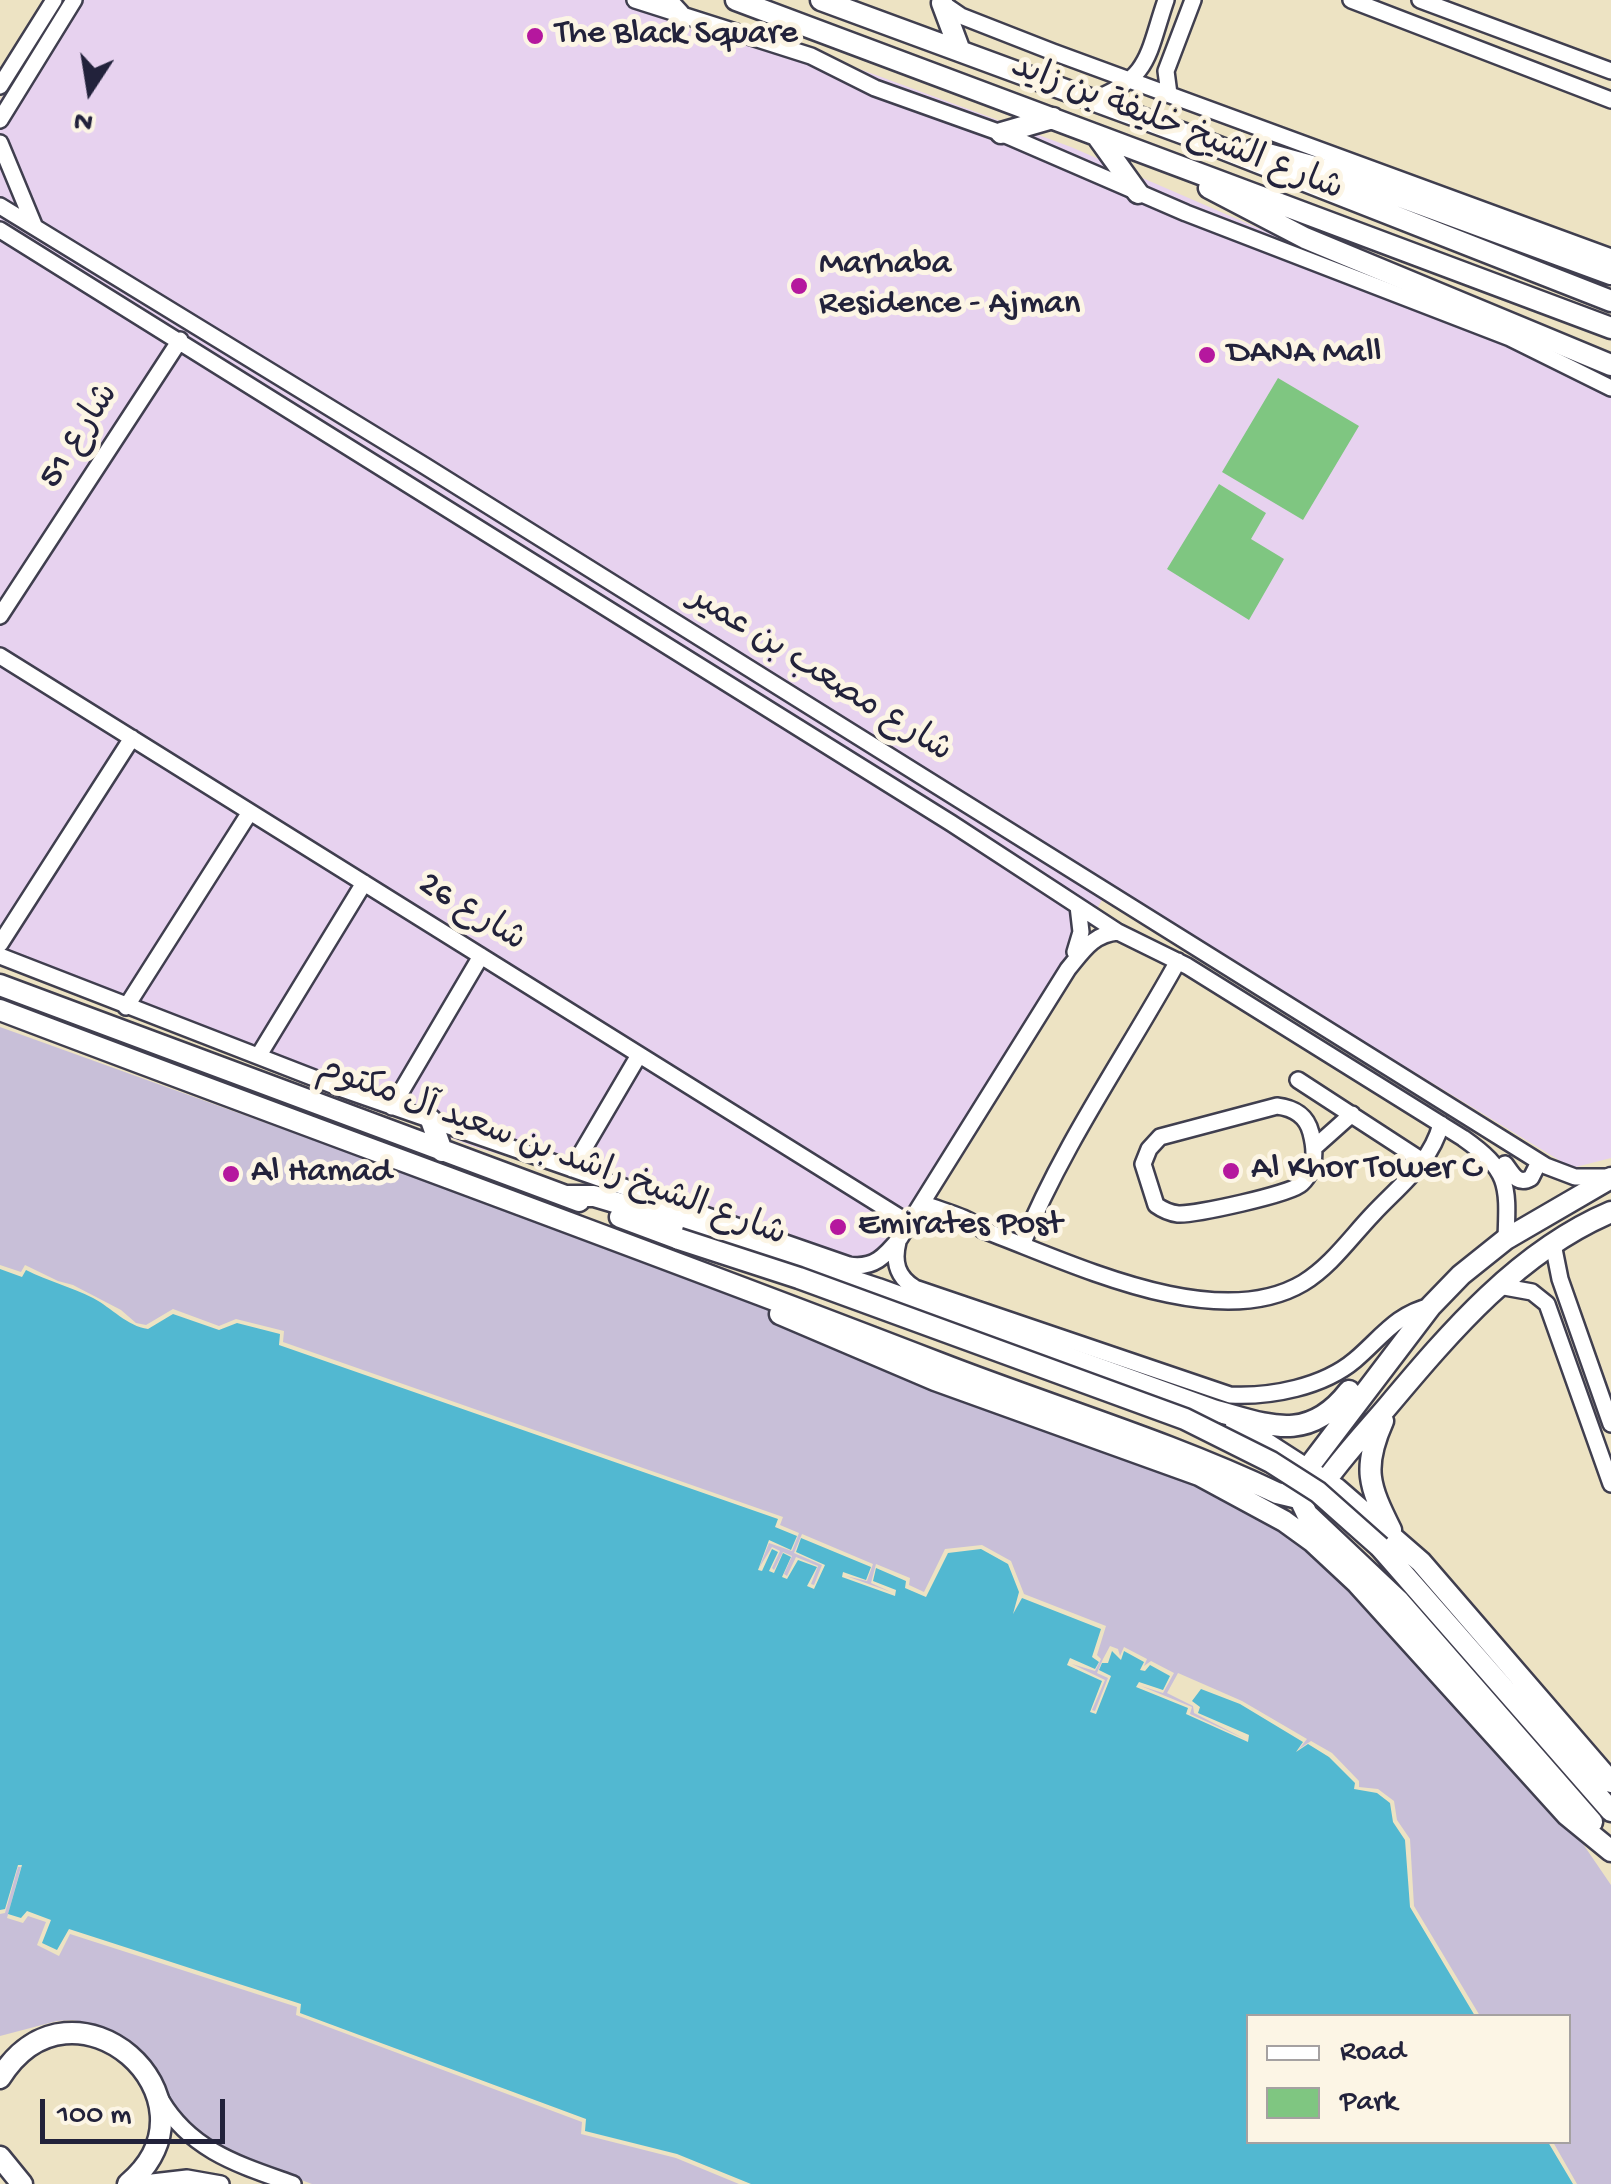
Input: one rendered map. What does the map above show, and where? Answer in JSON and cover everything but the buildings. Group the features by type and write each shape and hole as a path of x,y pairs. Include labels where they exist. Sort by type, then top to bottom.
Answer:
{"main road":[{"name":"شارع الشيخ خليفة بن زايد","path":"736,0 1602,325"},
{"name":"شارع الشيخ خليفة بن زايد","path":"821,0 1193,138 1607,300"},
{"path":"940,2 960,51"},
{"path":"1001,133 1053,118"},
{"path":"1096,134 1138,193"},
{"path":"1193,138 1298,162 1482,224 1611,274"},
{"path":"1174,164 1271,222 1611,365"},
{"path":"1467,203 1482,224"},
{"path":"1482,327 1510,322"},
{"name":"شارع الشيخ راشد بن سعيد آل مكتوم","path":"0,985 566,1196 675,1249 946,1366 1178,1449 1277,1493 1298,1498 1307,1514 1358,1560 1438,1645 1611,1849"},
{"name":"شارع الشيخ راشد بن سعيد آل مكتوم","path":"0,1010 675,1249 800,1278 1150,1404 1271,1462 1318,1492 1380,1547 1611,1811"},
{"path":"431,1120 442,1151"},
{"path":"1611,1177 1506,1239 1430,1306 1307,1468 1297,1487 1298,1498 1314,1494 1453,1330 1499,1286 1553,1244 1611,1212"},
{"path":"566,1196 594,1196 621,1204 878,1289 1213,1410 1280,1427 1306,1424 1338,1405 1366,1372 1386,1364"},
{"path":"621,1204 651,1196"},
{"path":"1590,1222 1611,1202"},
{"path":"675,1249 719,1287 934,1380 1200,1474 1284,1521 1314,1542 1357,1582 1567,1815 1611,1849"},
{"path":"1063,1338 1070,1359"},
{"path":"1390,1403 1374,1440 1369,1468 1375,1497 1394,1536"},
{"path":"1213,1410 1307,1468 1394,1536 1421,1562 1611,1782"},
{"path":"1178,1449 1202,1448 1254,1471 1264,1470 1270,1464 1268,1451 1242,1428"},
{"path":"1358,1560 1340,1528 1342,1519 1353,1512 1362,1514 1394,1545 1421,1562"},
{"path":"0,2055 66,2034 96,2036 134,2057 157,2094 160,2129 148,2162 132,2184"},
{"path":"0,2078 26,2049"},
{"path":"2,2160 10,2184"},
{"path":"2,2160 22,2184"}],"street":[{"path":"0,86 54,0"},
{"path":"0,120 74,0"},
{"path":"635,0 673,7 811,56 875,88 1001,133 1138,193 1538,350 1611,388"},
{"path":"1352,0 1611,100"},
{"path":"1420,0 1610,69"},
{"path":"940,2 968,20 1611,257"},
{"path":"1092,100 1131,81 1144,63 1165,3"},
{"path":"1165,3 1173,19 1190,7"},
{"path":"1169,94 1166,71 1190,7"},
{"path":"0,143 34,225"},
{"name":"شارع مصعب بن عمير","path":"0,206 1466,1109 1539,1162 1575,1177 1611,1177"},
{"name":"شارع مصعب بن عمير","path":"0,230 951,822 1118,932 1182,964 1463,1138 1498,1167 1506,1183 1506,1239"},
{"name":"شارع 51","path":"0,616 180,340"},
{"path":"0,678 5,659"},
{"name":"شارع 26","path":"5,659 909,1223"},
{"path":"0,944 132,738"},
{"path":"126,1007 250,812"},
{"path":"259,1055 364,883"},
{"path":"1068,970 1080,942 1078,906"},
{"path":"0,956 392,1107 856,1266 881,1259 900,1238 1068,970 1093,940 1118,932"},
{"path":"392,1107 481,956"},
{"path":"1022,1245 1059,1162 1182,964"},
{"path":"572,1169 639,1055"},
{"path":"1298,1080 1424,1162"},
{"path":"1315,1148 1306,1120 1296,1111 1277,1106 1167,1133 1149,1149 1143,1172 1156,1205 1168,1212 1188,1213 1297,1188 1311,1170 1315,1148 1352,1114"},
{"path":"1424,1162 1441,1124"},
{"path":"922,1203 962,1227 983,1230 1168,1294 1207,1301 1257,1300 1291,1290 1321,1270 1424,1162 1463,1138"},
{"path":"1484,1153 1499,1158 1513,1176 1523,1181 1531,1178 1539,1162"},
{"path":"900,1238 896,1266 914,1288 1208,1390 1251,1395 1297,1388 1328,1377 1359,1357 1392,1323 1430,1306"},
{"path":"1553,1244 1560,1279 1611,1424"},
{"path":"1499,1286 1538,1295 1547,1304 1611,1484"},
{"path":"1554,1322 1574,1318"},
{"path":"1591,1758 1611,1767"},
{"path":"157,2094 175,2121 199,2144 218,2156 293,2184"},
{"path":"132,2184 176,2178 221,2184"}],"shaded area":[{"path":"61,0 659,0 751,29 1071,147 1454,313 1611,374 1611,1158 1572,1168 1110,887 879,1270 472,1146 0,962 0,100"},
{"path":"0,1027 1123,1432 1282,1513 1568,1822 1611,1885 1611,2184 1577,2184 1554,2144 1571,2144 1571,2014 1479,2014 1414,1906 1410,1839 1397,1820 1394,1801 1378,1789 1359,1787 1359,1781 1332,1753 1311,1741 1299,1749 1307,1739 1242,1701 1178,1673 1167,1693 1193,1706 1194,1713 1245,1739 1190,1714 1192,1707 1141,1686 1163,1693 1174,1673 1151,1661 1144,1666 1147,1659 1124,1647 1120,1656 1118,1649 1110,1646 1103,1659 1097,1673 1108,1678 1095,1711 1092,1710 1105,1680 1072,1664 1095,1671 1106,1626 1024,1594 1011,1561 982,1545 945,1549 924,1592 909,1585 910,1578 876,1564 871,1583 891,1592 846,1576 867,1581 873,1564 802,1534 794,1553 822,1565 814,1585 811,1584 818,1566 796,1557 787,1576 784,1574 792,1556 783,1552 774,1570 780,1551 772,1547 759,1568 769,1543 792,1551 799,1533 780,1525 783,1517 283,1342 284,1331 236,1319 219,1326 173,1309 146,1325 136,1323 121,1310 73,1285 25,1265 21,1272 0,1265"},
{"path":"18,1867 7,1918 23,1923 28,1916 46,1922 37,1945 59,1956 70,1934 297,2007 296,2015 582,2122 581,2134 676,2158 739,2184 312,2184 214,2148 197,2138 165,2098 151,2065 138,2050 107,2028 73,2020 57,2021 0,2036 0,1914 5,1913"}],"green space":[{"path":"1278,378 1359,426 1303,520 1222,472"},
{"path":"1219,484 1266,513 1251,539 1284,559 1249,620 1167,569"}],"water":[{"path":"0,1269 22,1277 26,1270 93,1298 126,1321 148,1329 173,1314 219,1330 237,1323 280,1334 279,1345 778,1519 775,1527 797,1536 791,1550 769,1540 758,1570 762,1571 772,1549 778,1552 769,1571 774,1573 783,1553 791,1557 782,1577 787,1579 798,1560 817,1567 807,1586 814,1589 825,1565 796,1552 801,1538 871,1567 866,1580 843,1572 842,1577 895,1596 896,1590 873,1581 876,1568 906,1581 905,1588 926,1597 948,1553 981,1549 1008,1564 1019,1592 1013,1614 1022,1598 1101,1629 1092,1657 1099,1662 1095,1669 1070,1658 1067,1665 1102,1681 1090,1712 1096,1714 1111,1676 1099,1670 1102,1663 1108,1663 1112,1651 1121,1660 1124,1651 1144,1662 1140,1670 1145,1671 1150,1665 1170,1676 1163,1690 1139,1682 1136,1687 1188,1708 1186,1714 1248,1742 1249,1735 1198,1713 1200,1707 1192,1701 1201,1689 1240,1704 1303,1742 1296,1752 1308,1744 1329,1757 1355,1783 1354,1789 1377,1793 1390,1803 1393,1822 1405,1840 1410,1907 1474,2014 1246,2014 1246,2144 1549,2144 1573,2184 751,2184 677,2154 585,2131 586,2119 300,2013 301,2004 69,1929 57,1950 42,1943 51,1920 27,1911 21,1918 8,1914 22,1865 18,1865 5,1909 0,1910"}],"place":[{"name":"The Black Square","path":"535,36"},
{"name":"Marhaba Residence - Ajman","path":"799,286"},
{"name":"DANA Mall","path":"1207,355"},
{"name":"Al Khor Tower C","path":"1231,1171"},
{"name":"Al Hamad","path":"231,1174"},
{"name":"Emirates Post","path":"838,1227"}]}
